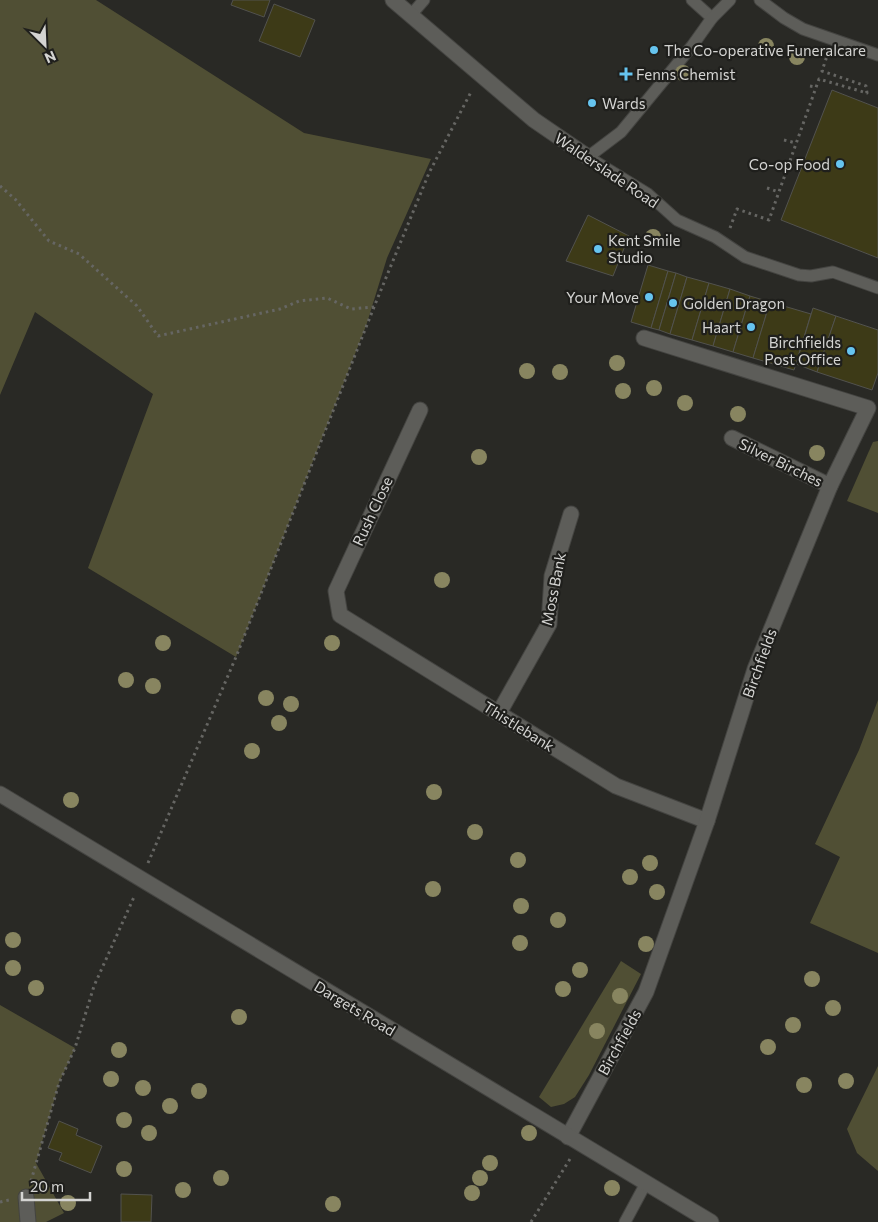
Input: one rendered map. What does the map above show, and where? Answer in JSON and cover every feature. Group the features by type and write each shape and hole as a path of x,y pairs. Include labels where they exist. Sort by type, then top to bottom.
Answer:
{"street":[{"name":"Walderslade Road","path":"393,0 534,120 588,157"},
{"name":"Birchfields","path":"573,1140 646,992 707,821 755,669 830,486 868,408 644,338"},
{"name":"Rush Close","path":"340,615 336,591 420,410"},
{"name":"Silver Birches","path":"732,438 830,486"},
{"name":"Moss Bank","path":"499,714 549,624 552,576 571,514"},
{"name":"Thistlebank","path":"340,615 616,786 707,821"},
{"name":"Dargets Road","path":"0,794 711,1222"},
{"path":"26,1197 28,1222"}],"lane":[{"path":"411,14 424,0"},
{"path":"692,0 712,18"},
{"path":"588,157 621,132 692,46 712,18 730,0"},
{"path":"760,0 784,18 803,29 878,55"},
{"name":"Walderslade Road","path":"588,157 648,194 677,220 715,237 745,257 799,275 810,276 833,272 878,288"},
{"path":"625,1222 646,1183"}],"path":[{"path":"724,243 737,209 769,220 819,79 867,93 866,86 822,71 833,39"},
{"path":"26,1197 59,1083 75,1048 94,986 142,879 236,657 429,173 480,75"},
{"path":"810,86 816,88"},
{"path":"784,140 796,143"},
{"path":"0,186 15,199 49,240 79,254 137,306 158,336 280,309 299,301 327,298 351,309 374,307"},
{"path":"768,188 779,192"},
{"path":"531,1222 573,1140"}],"shaded area":[{"path":"0,0 96,0 304,133 431,159 387,258 366,326 236,657 88,568 153,394 35,312 0,395"},
{"path":"878,441 878,513 847,501 873,442"},
{"path":"878,700 878,953 810,923 840,857 815,844 859,750"},
{"path":"621,961 641,974 589,1075 575,1097 564,1104 551,1107 539,1097"},
{"path":"0,1005 75,1048 59,1083 36,1163 64,1213 46,1222 0,1222"},
{"path":"878,1066 878,1171 857,1153 847,1129"}],"building":[{"path":"233,0 270,0 264,17 231,5"},
{"path":"274,4 315,20 300,57 259,41"},
{"name":"Co-op Food","path":"832,90 878,108 878,258 781,220"},
{"name":"Kent Smile Studio","path":"588,215 629,236 613,276 566,261"},
{"name":"Your Move","path":"648,265 668,271 651,328 631,322"},
{"path":"668,271 676,273 659,330 651,328"},
{"name":"Golden Dragon","path":"676,273 687,277 670,334 659,330"},
{"path":"687,277 709,283 692,340 670,334"},
{"path":"709,283 730,289 713,346 692,340"},
{"path":"730,289 750,296 733,352 713,346"},
{"name":"Haart","path":"750,296 770,302 753,358 733,352"},
{"path":"770,302 811,314 794,370 753,358"},
{"path":"813,308 836,316 817,372 796,364"},
{"name":"Birchfields Post Office","path":"836,316 878,330 878,373 872,390 817,372"},
{"path":"59,1121 78,1129 76,1135 102,1146 91,1173 59,1160 62,1153 48,1148"},
{"path":"121,1194 152,1195 151,1222 121,1222"}],"place":[{"name":"The Co-operative Funeralcare","path":"654,50"},
{"name":"Fenns Chemist","path":"626,74"},
{"name":"Wards","path":"592,103"},
{"name":"Co-op Food","path":"840,164"},
{"name":"Kent Smile Studio","path":"598,249"},
{"name":"Your Move","path":"649,297"},
{"name":"Golden Dragon","path":"673,303"},
{"name":"Haart","path":"751,327"},
{"name":"Birchfields Post Office","path":"851,351"}]}
